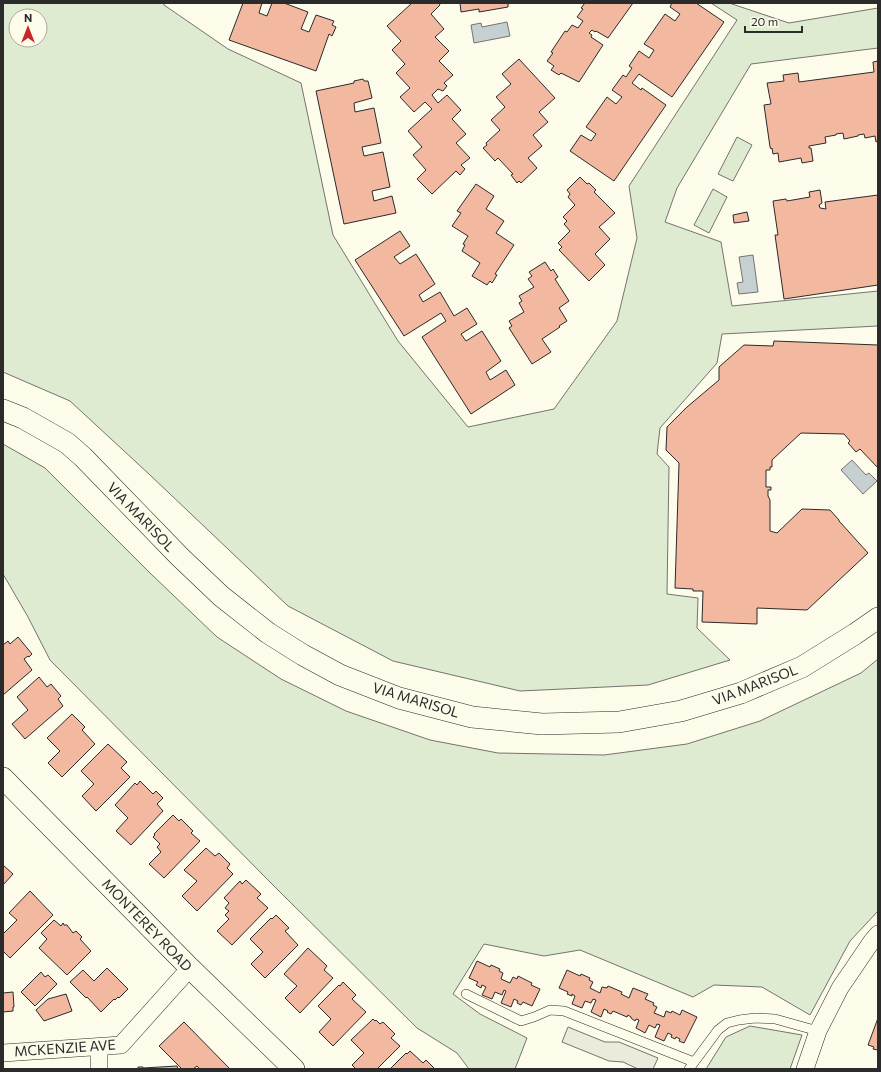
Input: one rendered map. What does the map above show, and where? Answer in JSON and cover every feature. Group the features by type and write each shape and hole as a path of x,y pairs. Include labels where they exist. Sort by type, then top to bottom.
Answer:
{"street":[{"name":"VIA MARISOL","path":"3,410 23,418 67,443 101,475 180,557 216,591 268,633 303,655 340,675 399,698 472,717 542,724 619,722 681,711 741,693 802,667 878,618"},
{"name":"MONTEREY ROAD","path":"3,778 190,968 294,1069"},
{"path":"805,1069 818,1031 840,988 878,934"},
{"name":"MCKENZIE AVE","path":"3,1053 121,1046 190,968"},
{"path":"98,1047 99,1069"}],"lane":[{"path":"466,994 522,1021 550,1010 564,1012 691,1066 718,1030 727,1023 756,1018 775,1019 818,1031"}],"green space":[{"path":"3,3 164,3 164,5 228,49 301,83 333,235 398,341 468,427 554,409 617,321 637,238 629,186 737,20 711,3 729,3 789,23 878,8 878,48 751,64 677,188 665,222 721,242 732,306 878,291 878,326 722,334 717,363 660,428 657,454 669,467 667,594 698,598 697,628 730,660 648,685 520,691 393,661 288,606 70,401 3,372"},
{"path":"737,137 752,145 733,181 718,174"},
{"path":"713,189 727,197 709,233 694,225"},
{"path":"3,444 45,468 150,573 217,637 281,679 346,711 430,740 498,753 604,755 687,744 760,721 861,673 878,659 878,911 850,941 810,1015 762,987 714,985 693,997 580,950 544,956 484,944 453,994 480,1014 527,1038 515,1069 469,1069 457,1053 417,1028 50,660 28,617 3,574"},
{"path":"750,1026 802,1035 790,1069 706,1069 726,1037"}],"shaded area":[{"path":"507,22 510,36 474,43 471,25 481,23 482,27"},
{"path":"753,255 758,292 739,294 737,283 743,282 739,257"},
{"path":"852,460 866,475 869,473 877,481 863,494 841,470"},
{"path":"568,1027 605,1042 619,1042 658,1058 653,1069 638,1069 623,1062 609,1061 562,1042"}],"building":[{"path":"243,3 262,3 259,13 267,16 272,3 284,3 308,12 301,29 309,32 316,15 334,21 332,25 336,27 332,36 329,34 316,71 229,40"},
{"path":"412,3 439,3 440,5 431,14 444,29 435,37 449,51 439,61 453,75 444,83 447,86 443,91 438,89 432,95 438,103 447,95 461,110 452,119 466,134 456,143 470,158 461,165 465,169 460,175 456,171 432,194 417,179 426,170 413,155 422,147 408,131 432,109 425,102 414,112 400,97 410,88 396,73 405,64 392,50 401,41 387,26"},
{"path":"460,3 510,3 508,4 508,7 479,12 479,9 461,12"},
{"path":"585,3 633,3 608,38 596,31 595,32 592,30 589,33 592,35 591,37 603,45 579,82 561,73 559,75 551,70 554,66 547,61 553,53 551,52 565,31 567,32 572,25 578,28 583,21 577,17 583,9 581,8"},
{"path":"672,3 696,3 724,22 672,97 639,74 632,83 641,90 642,88 666,105 614,181 570,151 581,135 591,141 596,134 586,127 607,97 616,104 622,97 612,90 623,75 626,77 632,68 629,66 639,51 649,58 654,50 644,44 665,14 675,21 680,14 670,7"},
{"path":"519,59 555,98 539,112 548,122 533,135 542,146 528,158 537,168 521,183 519,181 517,183 511,175 513,174 498,158 495,161 483,148 487,145 486,143 500,130 491,120 505,107 496,97 511,84 502,74"},
{"path":"878,61 878,141 876,142 875,136 865,138 864,134 844,139 843,133 836,134 825,137 826,143 809,146 809,148 811,148 813,161 802,163 801,158 779,162 778,153 773,154 772,148 771,149 770,147 764,105 771,104 767,83 784,81 783,75 798,73 799,82 874,72 873,62"},
{"path":"363,79 364,81 368,81 372,98 354,103 355,112 374,108 381,143 362,147 364,156 383,152 390,187 372,191 374,201 392,196 396,213 344,224 316,91 354,83 354,81"},
{"path":"580,177 596,190 594,192 615,213 599,227 610,239 595,254 605,265 589,281 559,250 562,247 558,243 570,231 564,224 567,221 563,217 575,205 568,197 570,194 567,190"},
{"path":"476,184 494,196 486,209 504,221 496,233 514,245 495,274 497,275 492,283 490,281 487,285 472,276 480,263 462,251 465,245 463,244 468,236 452,226 461,213 457,211"},
{"path":"820,190 822,203 819,205 820,208 826,209 825,202 878,195 878,285 784,299 775,235 778,235 773,201 786,199 787,201 810,197 809,192"},
{"path":"747,212 749,221 734,223 733,215"},
{"path":"400,231 410,246 394,257 400,264 416,254 435,284 419,295 423,302 440,292 454,316 467,308 477,324 461,334 466,341 482,331 501,361 486,372 490,380 506,370 515,385 471,414 422,337 446,321 441,313 404,336 355,260"},
{"path":"545,262 551,271 553,269 558,277 555,279 569,301 559,308 567,321 542,339 551,352 532,364 509,328 512,326 509,321 524,312 519,303 522,301 519,296 534,287 528,279 532,276 529,272"},
{"path":"774,341 878,345 878,468 860,449 856,452 848,443 850,441 844,434 801,433 772,460 772,467 770,467 770,470 766,470 766,487 771,487 771,490 768,490 770,500 770,531 777,533 802,509 830,510 868,553 807,610 757,608 757,624 702,622 703,591 675,588 679,463 666,450 667,427 687,407 719,380 719,367 744,345 773,346"},
{"path":"18,637 32,654 24,659 32,670 3,695 3,645 8,641 10,644"},
{"path":"39,677 47,687 51,684 61,696 58,699 63,706 25,739 12,724 28,710 17,697"},
{"path":"72,714 85,727 82,730 95,744 62,777 48,763 60,751 47,738"},
{"path":"108,744 127,762 121,768 130,777 96,811 82,796 94,784 81,771"},
{"path":"140,781 153,794 156,791 163,798 157,804 163,811 131,845 116,831 128,818 115,805 135,783 137,785"},
{"path":"173,815 179,821 181,819 193,831 191,833 200,841 164,878 149,864 161,852 157,847 160,844 153,837 155,835 154,834"},
{"path":"206,848 215,856 219,853 230,864 227,868 233,874 197,911 182,896 197,881 184,870"},
{"path":"3,865 13,874 3,885"},
{"path":"246,880 261,894 257,898 268,908 232,945 217,931 229,919 225,915 229,911 225,908 229,903 224,898 240,881 242,884"},
{"path":"30,891 53,915 10,958 3,951 3,934 17,920 9,913"},
{"path":"276,915 289,928 285,931 298,945 265,978 251,964 263,952 250,939"},
{"path":"54,920 61,926 63,923 64,925 67,925 73,933 76,931 82,937 80,939 91,951 67,975 39,948 47,939 41,933"},
{"path":"308,948 327,966 324,970 333,978 300,1013 285,998 297,986 284,974"},
{"path":"477,961 490,967 491,965 500,969 499,971 503,973 501,979 510,983 513,977 517,979 518,976 540,989 532,1006 523,1002 521,1005 514,999 511,1007 501,1003 506,991 504,990 502,995 495,992 492,999 482,995 486,987 482,985 481,988 476,985 478,982 469,978"},
{"path":"107,968 128,989 119,998 114,999 101,1012 70,982 83,970 94,981"},
{"path":"567,970 580,976 581,974 590,978 589,980 593,982 590,988 600,993 602,987 607,988 608,986 622,992 621,994 629,998 633,988 648,994 645,999 654,1003 653,1005 657,1007 654,1013 664,1017 666,1011 671,1013 672,1011 680,1015 682,1010 697,1017 684,1043 679,1041 680,1039 676,1037 675,1039 671,1037 672,1035 668,1033 664,1041 655,1037 660,1025 657,1024 655,1028 649,1025 645,1033 636,1028 639,1020 636,1019 635,1021 628,1015 627,1017 613,1011 611,1014 604,1009 601,1017 591,1012 596,1000 593,999 591,1003 585,1001 582,1008 572,1004 575,996 572,994 572,996 567,994 568,992 559,988"},
{"path":"41,972 45,977 48,975 57,984 35,1006 21,992"},
{"path":"343,982 356,995 352,999 366,1012 333,1046 319,1032 331,1019 318,1006"},
{"path":"13,992 13,1011 3,1012 3,993"},
{"path":"66,994 72,1011 44,1021 36,1010 48,999"},
{"path":"878,1018 878,1050 873,1049 874,1047 868,1045"},
{"path":"373,1019 380,1024 383,1022 395,1034 391,1038 400,1046 377,1069 356,1069 352,1065 364,1053 351,1040"},
{"path":"184,1022 230,1069 200,1069 197,1066 193,1069 182,1069 159,1046"},
{"path":"410,1051 423,1063 426,1060 435,1069 390,1069"},
{"path":"177,1066 178,1069 138,1069 138,1067"}]}
